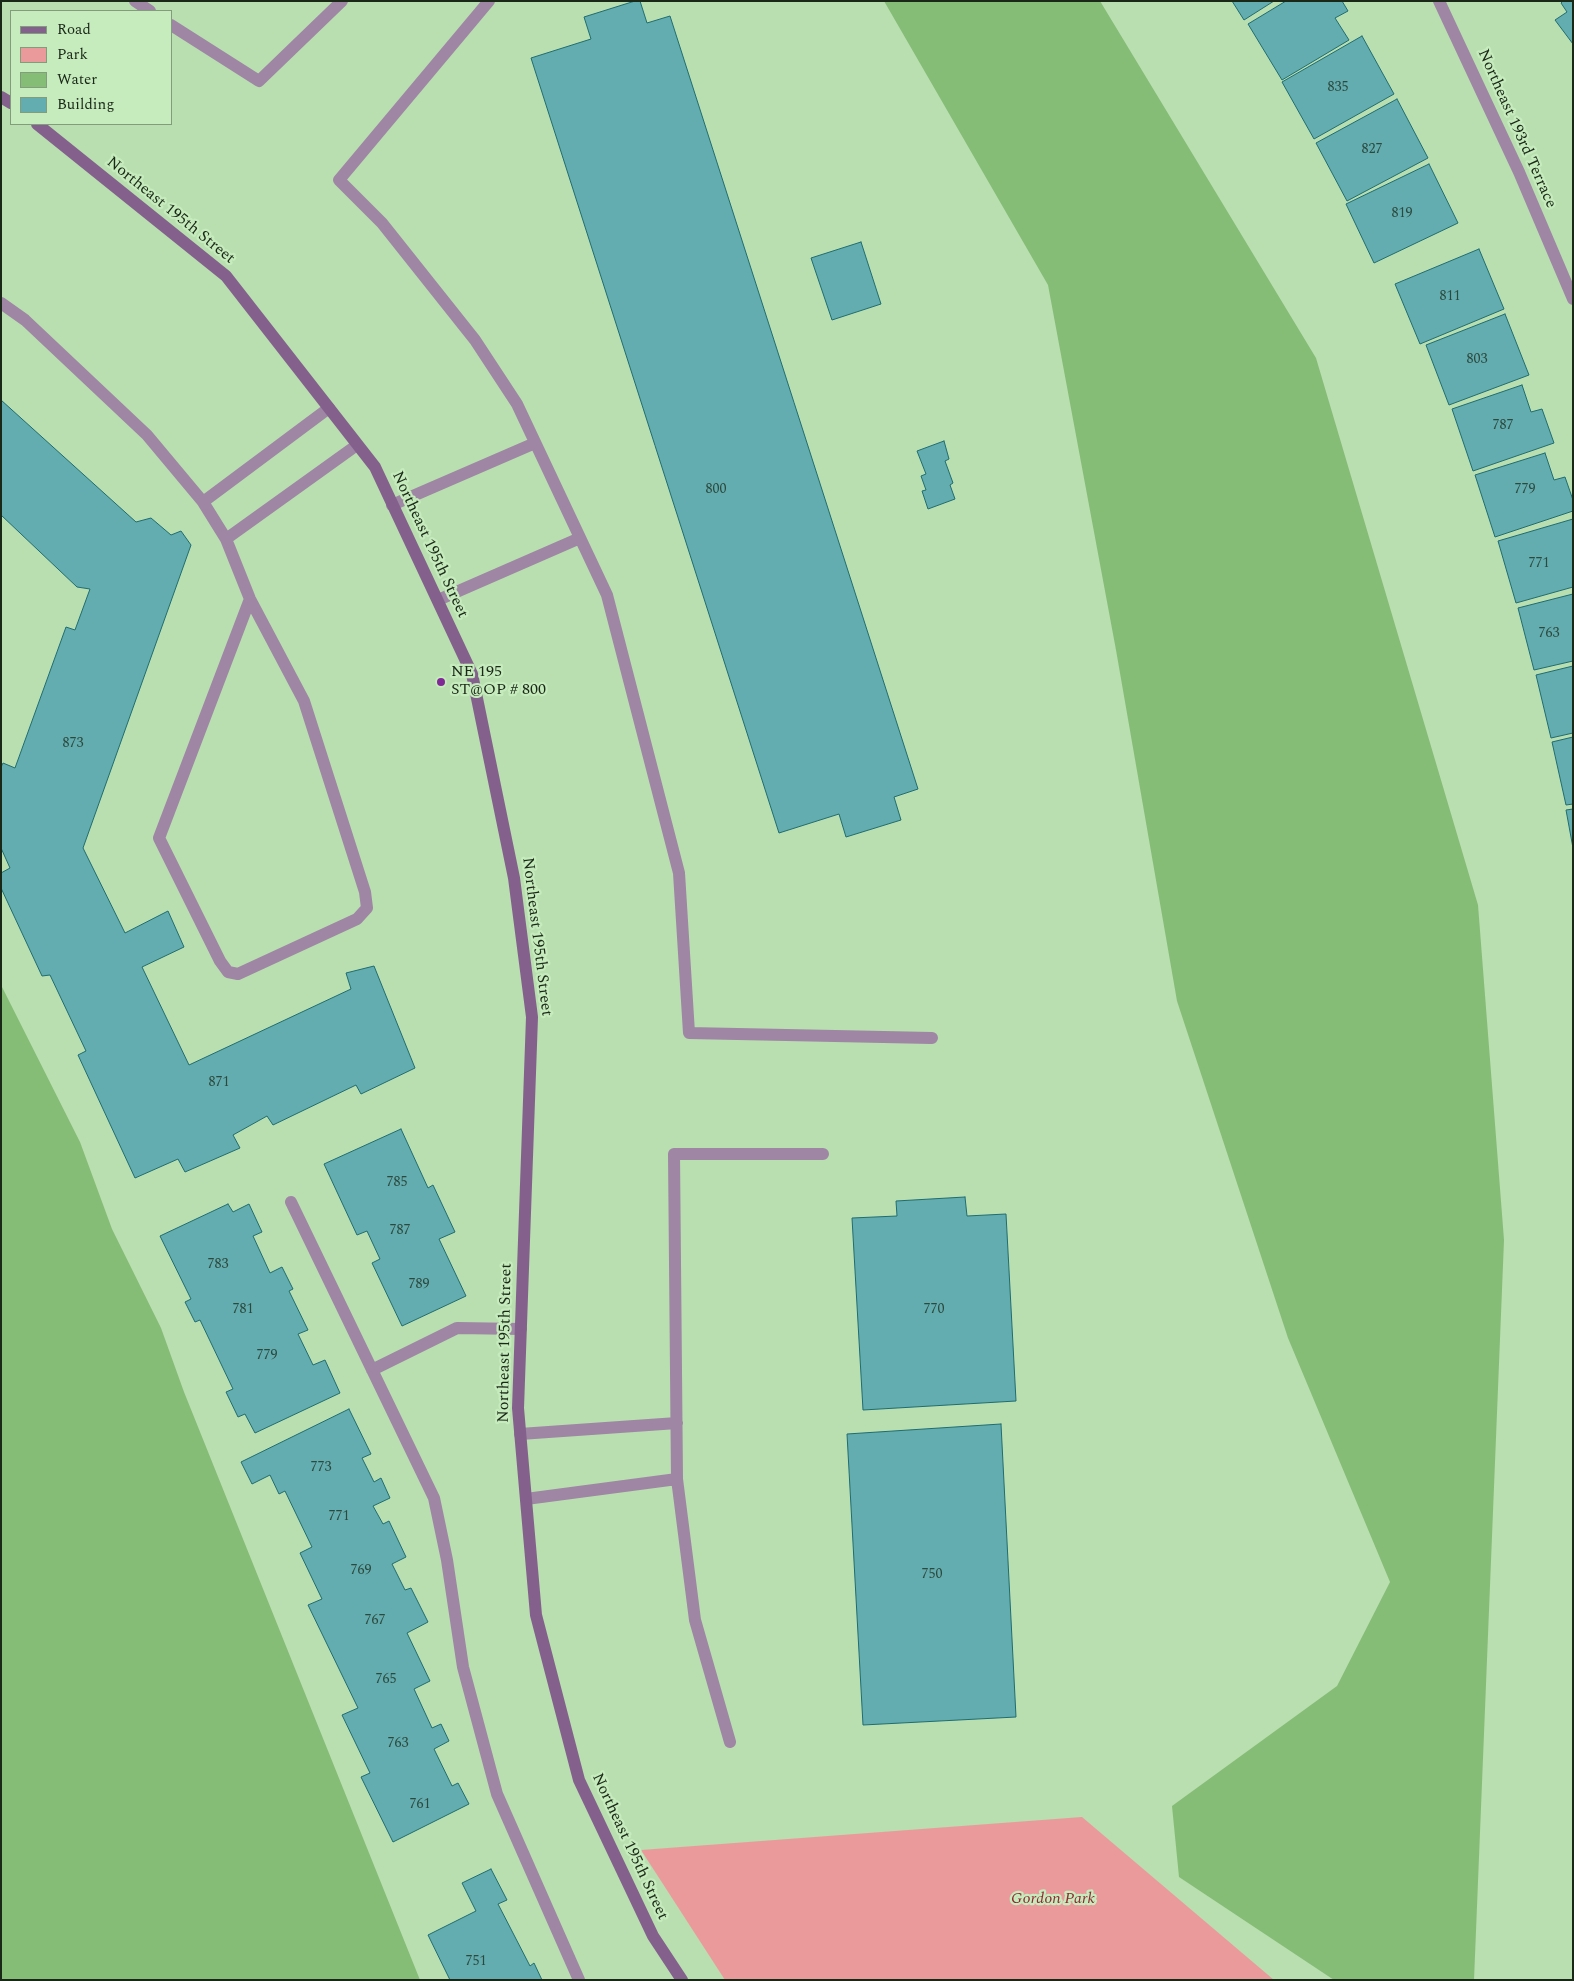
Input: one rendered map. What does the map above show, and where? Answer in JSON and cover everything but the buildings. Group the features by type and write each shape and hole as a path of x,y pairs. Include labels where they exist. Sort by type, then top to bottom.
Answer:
{"street":[{"path":"135,1 148,10"},
{"path":"172,26 259,81 342,1"},
{"path":"489,1 338,180 382,223 475,340 517,404 606,595 679,873 689,1033 932,1038"},
{"name":"Northeast 193rd Terrace","path":"1439,1 1519,172 1573,299"},
{"name":"Northeast 195th Street","path":"38,125 226,276 375,467 472,674 514,878 532,1017 518,1408 536,1615 579,1780 653,1936 682,1980"},
{"path":"1,303 25,320 148,435 203,502 226,539 250,599 304,701 365,892 367,908 357,919 238,974 228,972 220,961 159,838 250,599"},
{"path":"203,502 328,408"},
{"path":"392,505 535,443"},
{"path":"226,539 357,445"},
{"path":"438,600 580,538"},
{"path":"730,1742 694,1620 677,1479 674,1154 823,1154"},
{"path":"291,1202 434,1498 447,1560 464,1667 497,1794 579,1980"},
{"path":"372,1370 457,1328 521,1329"},
{"path":"520,1434 677,1423"},
{"path":"526,1498 677,1479"}],"green space":[{"name":"Gordon Park","path":"1082,1817 1274,1980 725,1980 641,1850"}],"water":[{"path":"884,1 1100,1 1316,358 1478,905 1504,1240 1474,1980 1334,1980 1179,1877 1172,1806 1337,1686 1390,1582 1288,1338 1177,1001 1116,650 1048,285"},
{"path":"1,985 80,1142 112,1229 161,1328 184,1392 420,1980 1,1980"}],"place":[{"name":"NE 195 ST@OP # 800","path":"441,682"}]}
